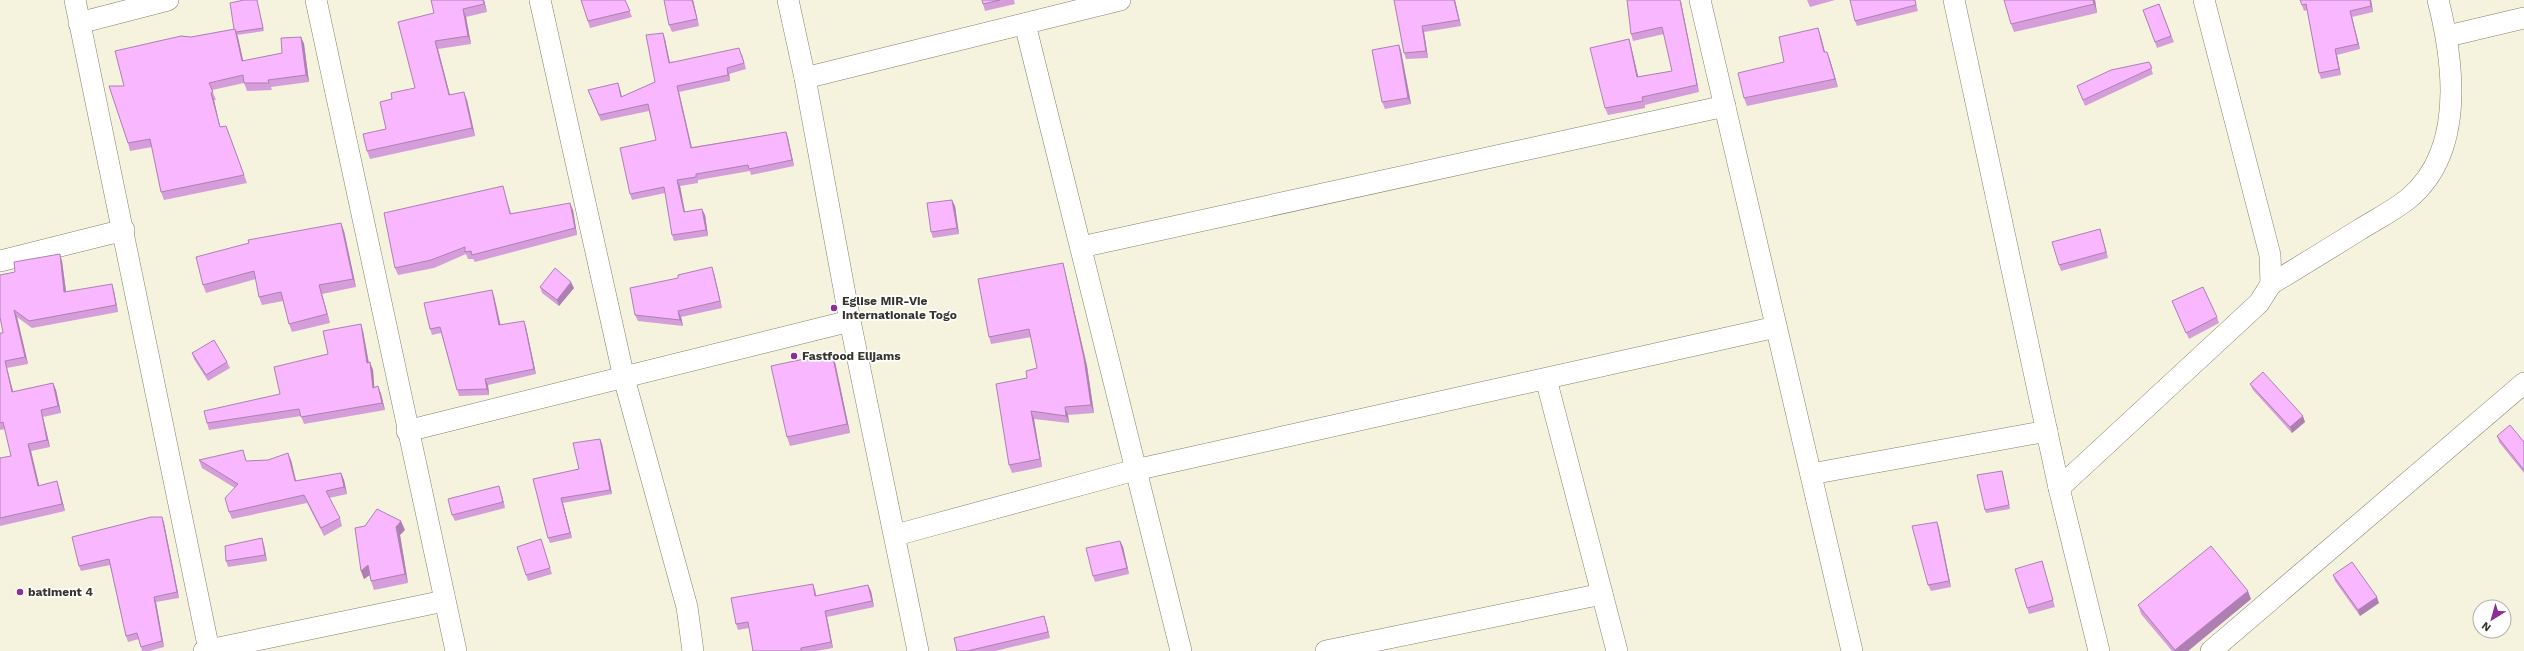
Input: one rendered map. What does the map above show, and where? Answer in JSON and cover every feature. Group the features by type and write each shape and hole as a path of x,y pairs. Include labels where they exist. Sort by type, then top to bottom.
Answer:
{"street":[{"path":"75,0 124,230 206,650 444,600"},
{"path":"80,23 168,0"},
{"path":"316,0 407,431 456,651"},
{"path":"540,0 624,378 687,607 693,651"},
{"path":"788,0 850,321 896,535 918,651"},
{"path":"804,78 1120,0"},
{"path":"1700,0 1852,651"},
{"path":"1954,0 2059,488 2099,651"},
{"path":"2204,0 2270,254 2271,284"},
{"path":"2059,488 2260,303 2271,284 2408,199 2432,170 2446,136 2452,107 2448,36 2438,0"},
{"path":"2448,36 2524,18"},
{"path":"1025,24 1181,651"},
{"path":"1081,247 1725,106"},
{"path":"0,261 124,230"},
{"path":"407,431 850,321"},
{"path":"896,535 1135,470 1776,327"},
{"path":"1546,379 1617,651"},
{"path":"2210,651 2524,383"},
{"path":"1811,474 2047,431"},
{"path":"1326,651 1602,594"}],"building":[{"path":"244,0 257,0 263,28 236,32 234,29 230,3"},
{"path":"431,0 483,0 484,4 463,9 468,36 435,41 449,95 464,92 472,128 367,151 363,134 386,129 380,102 392,99 391,93 415,88 398,22 434,13"},
{"path":"581,0 625,0 630,11 588,21"},
{"path":"664,0 692,0 697,19 669,25"},
{"path":"982,0 1000,0 983,4"},
{"path":"1394,0 1454,0 1459,20 1422,26 1426,51 1404,53"},
{"path":"1627,0 1680,0 1697,85 1642,97 1643,101 1605,108 1590,48 1629,39 1637,77 1672,71 1662,27 1631,34"},
{"path":"1850,0 1915,0 1916,5 1855,21"},
{"path":"2004,0 2093,0 2094,4 2011,24"},
{"path":"2300,0 2370,0 2371,6 2350,11 2358,44 2335,49 2339,69 2319,73 2306,4 2302,5"},
{"path":"2159,4 2171,36 2155,42 2143,10"},
{"path":"1818,28 1824,52 1827,52 1835,79 1744,98 1738,73 1784,62 1779,37"},
{"path":"235,29 242,61 282,53 281,38 301,37 306,75 268,80 269,83 244,83 243,75 209,83 213,92 211,93 220,127 226,126 244,175 161,192 150,139 128,143 109,86 124,86 115,51 181,36 191,37"},
{"path":"663,33 669,63 739,48 744,63 727,68 728,75 677,86 691,148 786,132 792,160 749,169 748,165 696,174 696,177 677,180 684,212 702,209 706,230 672,235 664,187 630,194 620,148 656,140 648,104 599,115 588,90 618,83 621,97 655,82 646,35"},
{"path":"1399,45 1408,98 1382,102 1372,50"},
{"path":"2149,62 2152,68 2083,100 2077,86 2111,70"},
{"path":"503,186 510,214 570,203 575,228 472,255 471,251 465,252 465,247 431,260 395,268 384,213"},
{"path":"952,200 957,228 931,232 927,203"},
{"path":"341,223 353,279 319,285 327,314 289,324 281,292 259,297 254,271 203,285 196,257 249,243 248,240"},
{"path":"2100,229 2106,252 2059,265 2052,242"},
{"path":"60,254 64,292 112,284 116,305 29,321 14,310 25,357 5,361 12,392 53,383 58,406 41,410 47,440 28,444 38,486 57,481 62,504 0,518 0,458 11,456 3,422 0,423 0,333 3,333 0,317 0,275 15,272 14,262"},
{"path":"1063,263 1084,358 1091,405 1065,407 1066,416 1031,411 1040,459 1009,465 996,384 1027,378 1026,371 1037,368 1029,329 989,337 978,279"},
{"path":"712,267 720,301 678,311 680,320 635,315 630,288 678,278 678,275"},
{"path":"555,268 571,282 557,300 540,287"},
{"path":"2203,287 2217,317 2186,333 2172,301"},
{"path":"492,290 499,325 524,321 534,369 485,379 487,389 457,390 440,327 430,329 424,303"},
{"path":"361,324 367,363 370,362 373,388 378,386 382,403 301,417 299,409 207,423 204,411 280,394 274,367 328,354 323,331"},
{"path":"214,340 227,362 206,375 192,353"},
{"path":"832,353 847,424 787,437 771,366"},
{"path":"2263,372 2303,416 2290,427 2250,384"},
{"path":"2510,425 2524,442 2524,470 2497,436"},
{"path":"600,439 610,490 561,498 570,533 548,538 533,479 579,469 573,443"},
{"path":"243,450 246,461 268,460 288,453 295,481 341,473 344,487 326,491 340,518 321,528 304,495 229,512 225,498 238,484 199,460"},
{"path":"2002,471 2009,505 1985,510 1977,475"},
{"path":"499,486 503,502 452,515 448,499"},
{"path":"377,509 401,521 396,527 405,574 371,581 368,565 361,571 355,528 365,526"},
{"path":"151,517 162,517 177,592 154,597 162,641 141,647 137,633 126,636 109,559 79,566 72,537"},
{"path":"1937,522 1949,581 1928,585 1912,526"},
{"path":"262,538 265,555 226,561 225,546"},
{"path":"541,539 550,568 526,575 517,547"},
{"path":"1120,541 1127,568 1093,576 1086,548"},
{"path":"2211,546 2248,591 2175,650 2138,605"},
{"path":"2042,561 2053,600 2027,608 2015,569"},
{"path":"2352,562 2377,597 2358,610 2333,575"},
{"path":"813,584 815,596 868,585 872,601 825,611 831,642 801,648 801,651 753,651 748,622 736,624 731,598"},
{"path":"1044,616 1048,632 967,651 957,651 954,638"}],"place":[{"name":"Eglise MIR-Vie Internationale Togo","path":"834,308"},
{"name":"Fastfood Elijams","path":"794,356"},
{"name":"batiment 4","path":"20,592"}]}
